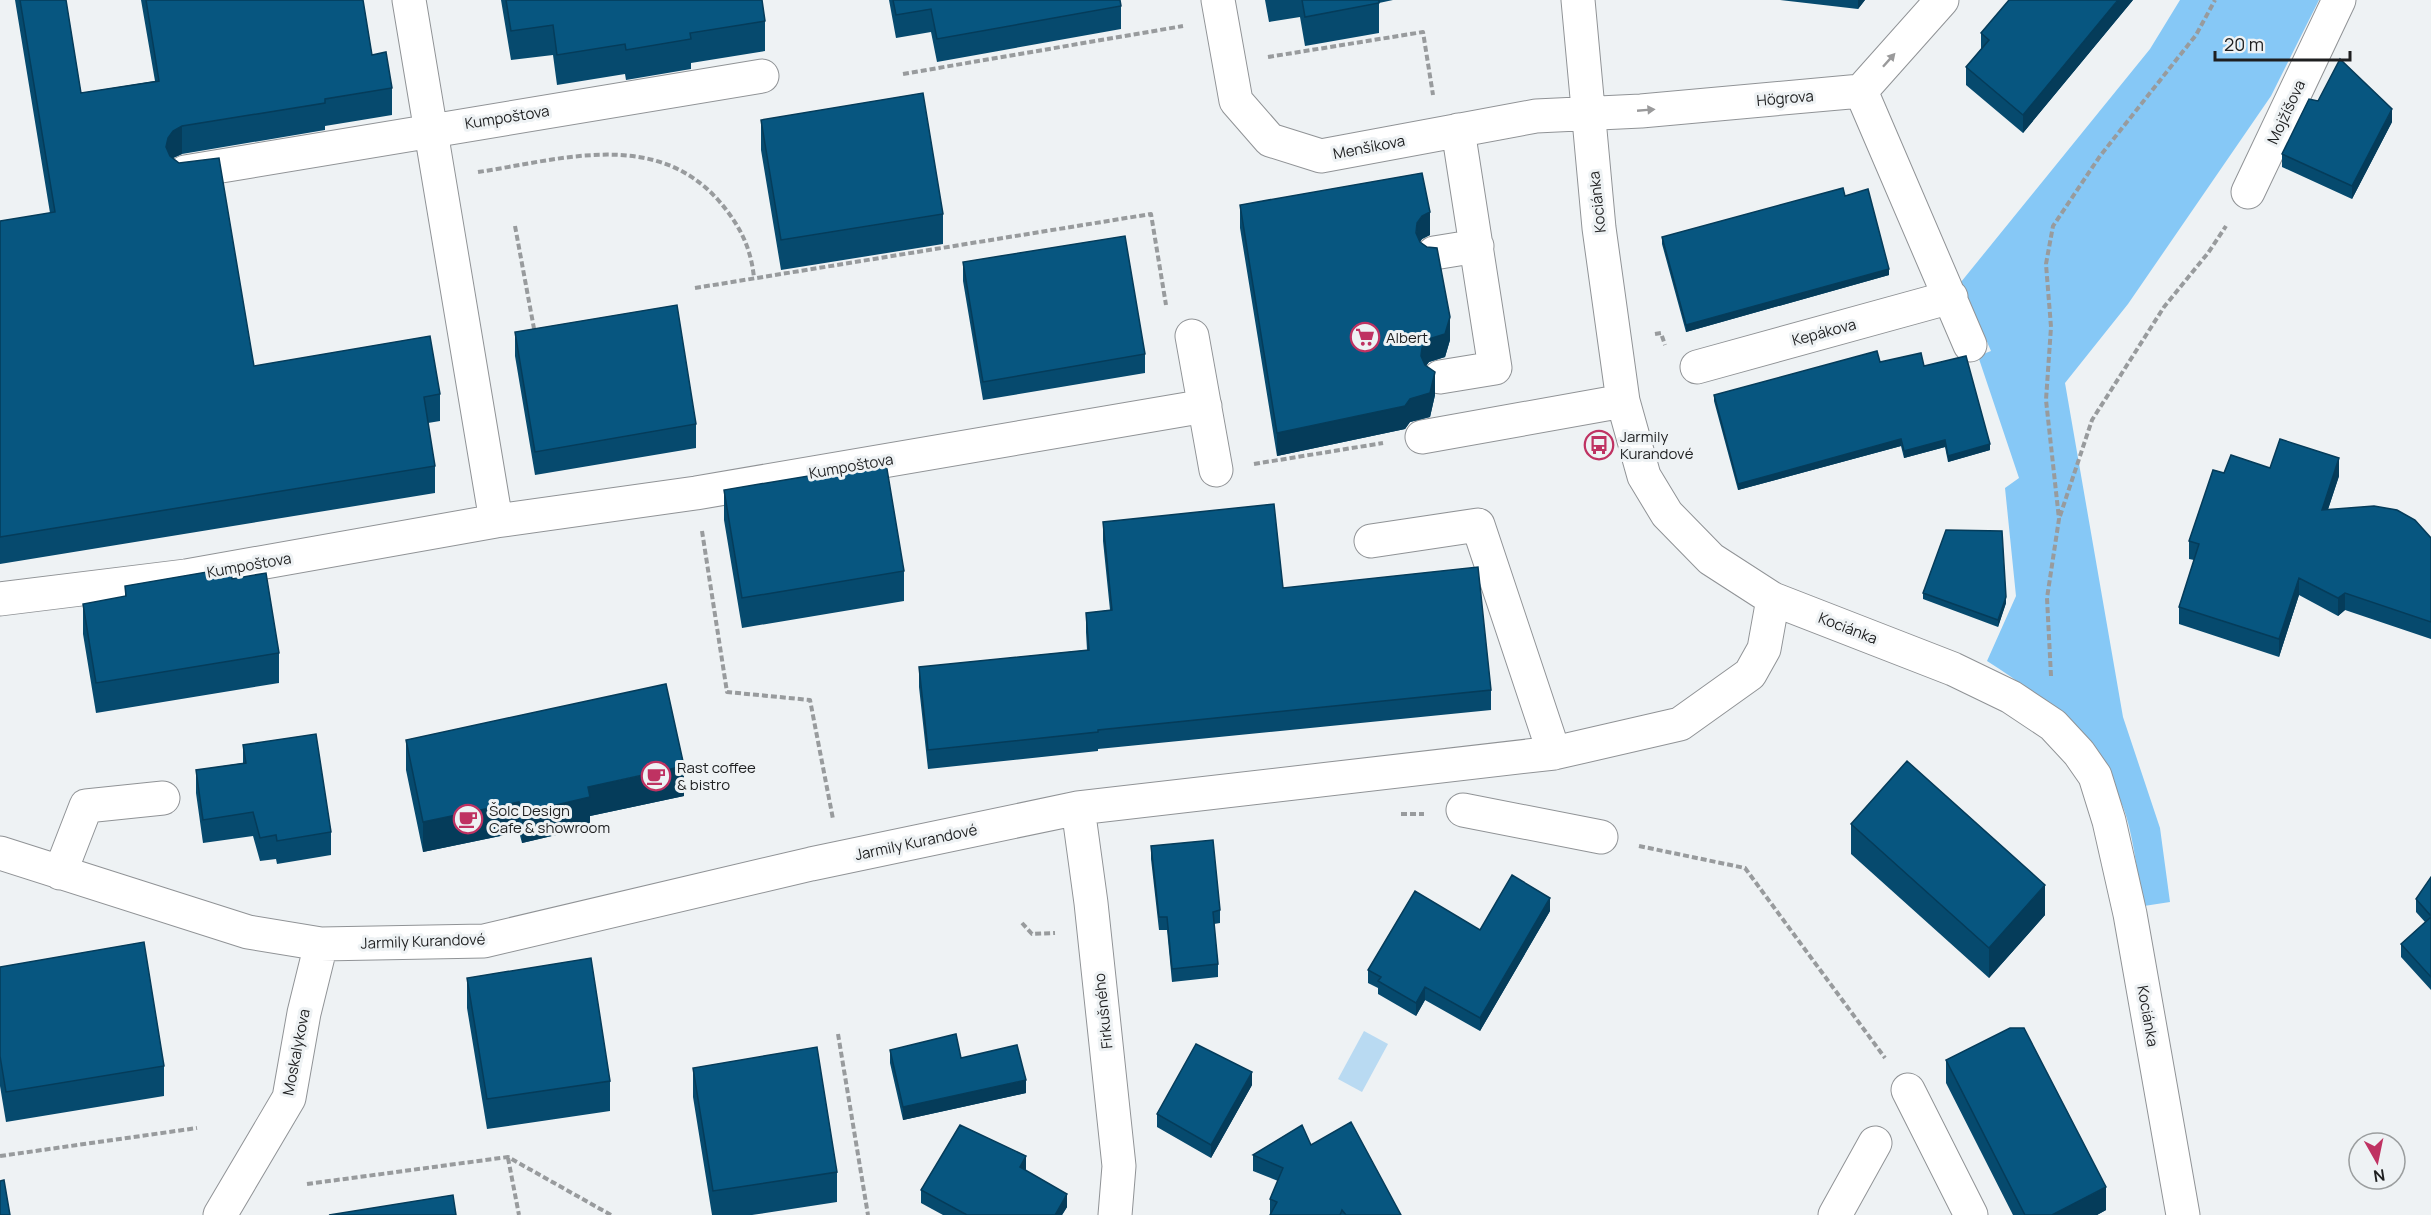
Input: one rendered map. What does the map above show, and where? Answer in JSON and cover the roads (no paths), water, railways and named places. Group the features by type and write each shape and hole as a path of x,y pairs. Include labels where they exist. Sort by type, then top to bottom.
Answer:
{"street":[{"path":"409,0 496,521"},
{"name":"Menšíkova","path":"1218,0 1236,101 1270,140 1322,156 1536,116 1588,114"},
{"name":"Kociánka","path":"1578,0 1599,228 1623,400 1644,476 1667,514 1711,559 1773,599 1953,669 2011,697 2053,725 2095,776 2109,821 2130,914 2183,1215"},
{"path":"1942,0 1861,91 1970,345"},
{"name":"Mojžíšova","path":"2248,192 2339,0"},
{"name":"Kumpoštova","path":"185,172 430,129 762,76"},
{"name":"Högrova","path":"1588,114 1861,91"},
{"path":"1440,377 1495,368 1476,246 1449,132"},
{"path":"1434,253 1476,246"},
{"name":"Kepákova","path":"1697,367 1951,297"},
{"path":"1192,336 1216,470"},
{"path":"1422,437 1623,400"},
{"name":"Kumpoštova","path":"0,599 186,576 496,521 696,493 1205,406"},
{"path":"1371,541 1478,525 1554,753"},
{"name":"Jarmily Kurandové","path":"0,853 248,932 321,944 484,941 841,858 1078,808 1554,753 1680,724 1750,674 1764,650 1773,599"},
{"path":"60,873 86,806 163,798"},
{"name":"Firkušného","path":"1078,808 1092,914 1119,1166 1115,1215"},
{"path":"1463,810 1601,837"},
{"name":"Moskalykova","path":"220,1215 289,1098 304,1013 321,944"},
{"path":"1908,1090 1971,1215"},
{"path":"1835,1215 1875,1143"}],"place":[{"name":"Albert","path":"1365,337"},
{"name":"Jarmily Kurandové","path":"1599,445"},
{"name":"Rast coffee & bistro","path":"656,776"},
{"name":"Šolc Design Cafe & showroom","path":"468,819"}]}
